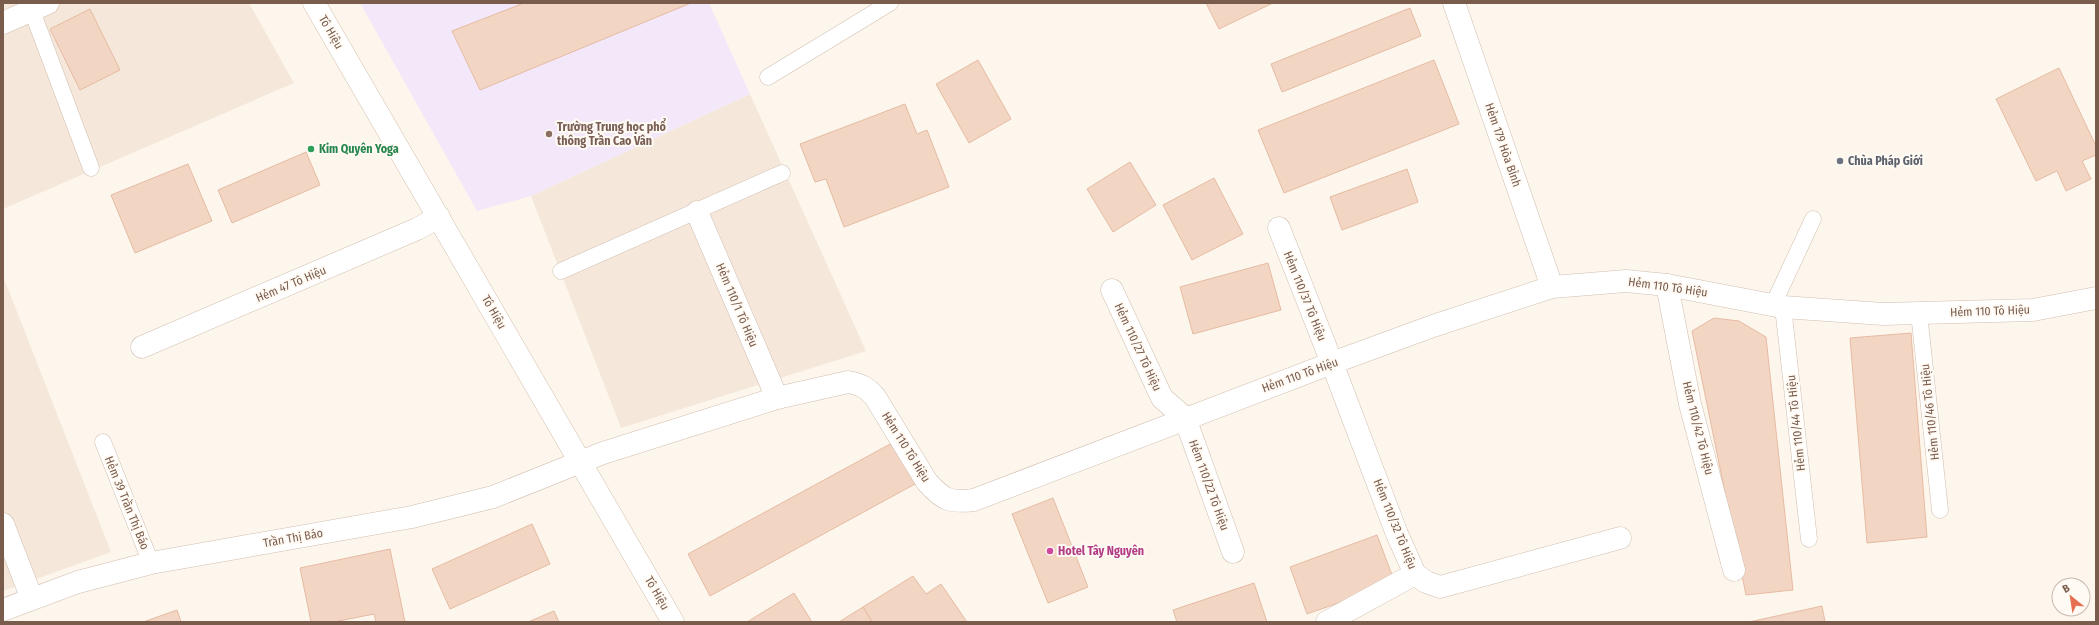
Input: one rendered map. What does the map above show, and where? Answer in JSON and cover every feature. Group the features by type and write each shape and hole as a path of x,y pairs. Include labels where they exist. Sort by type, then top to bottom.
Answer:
{"street":[{"name":"Tô Hiệu","path":"314,3 674,622"},
{"name":"Hẻm 179 Hòa BÌnh","path":"1454,3 1552,287"},
{"path":"3,23 40,7"},
{"name":"Hẻm 110/1 Tô Hiệu","path":"697,212 777,398"},
{"name":"Hẻm 47 Tô Hiệu","path":"142,347 418,230 439,217"},
{"name":"Hẻm 110/37 Tô Hiệu","path":"1279,228 1332,363"},
{"name":"Hẻm 110 Tô Hiệu","path":"581,462 602,453 777,398 848,382 863,386 876,397 927,482 936,493 946,500 958,502 974,500 1185,418 1433,326 1552,287 1626,281 1667,285 1778,306 1883,314 2033,310 2096,298"},
{"name":"Hẻm 110/42 Tô Hiệu","path":"1667,285 1690,404 1734,570"},
{"name":"Hẻm 110/27 Tô Hiệu","path":"1112,290 1162,398 1185,418"},
{"name":"Hẻm 110/32 Tô Hiệu","path":"1332,363 1397,534 1415,574 1426,582 1440,588 1620,538"},
{"name":"Hẻm 110/22 Tô Hiệu","path":"1185,418 1233,552"},
{"name":"Trần Thị Báo","path":"3,610 78,582 151,563 412,517 492,497 581,462"},
{"path":"3,524 32,599"},
{"path":"1327,622 1415,574"}],"lane":[{"path":"768,77 890,3"},
{"path":"40,7 91,168"},
{"path":"561,271 782,173"},
{"path":"1778,306 1813,219"},
{"name":"Hẻm 110/44 Tô Hiệu","path":"1778,306 1809,539"},
{"name":"Hẻm 110/46 Tô Hiệu","path":"1919,313 1940,510"},
{"name":"Hẻm 39 Trần Thị Báo","path":"103,442 151,563"}],"shaded area":[{"path":"3,3 249,3 294,83 3,209"},
{"name":"Trường Trung học phổ thông Trần Cao Vân","path":"360,3 709,3 750,94 531,196 477,211"},
{"path":"750,94 866,351 621,428 531,196"},
{"path":"3,276 111,552 3,591"}],"building":[{"path":"524,3 691,3 480,90 452,31"},
{"path":"1206,3 1273,3 1219,29"},
{"path":"1410,8 1421,36 1282,92 1271,64"},
{"path":"90,9 120,70 80,90 50,29"},
{"path":"978,60 1011,119 969,143 936,84"},
{"path":"1434,60 1459,124 1284,193 1258,130"},
{"path":"2059,68 2096,146 2096,155 2082,161 2091,179 2066,191 2057,171 2036,181 1996,99"},
{"path":"905,104 917,134 927,130 949,187 844,227 826,179 815,182 800,144"},
{"path":"306,152 320,185 232,223 218,190"},
{"path":"1130,162 1156,205 1113,232 1087,189"},
{"path":"188,164 212,221 135,253 111,195"},
{"path":"1407,169 1418,202 1342,230 1330,197"},
{"path":"1214,178 1243,234 1192,260 1163,205"},
{"path":"1268,263 1281,310 1193,334 1180,287"},
{"path":"1714,318 1739,321 1766,337 1793,590 1746,595 1692,331"},
{"path":"1911,333 1927,537 1867,543 1850,338"},
{"path":"892,443 915,484 710,596 688,554"},
{"name":"Hotel Tây Nguyên","path":"1053,498 1088,587 1048,603 1012,514"},
{"path":"532,524 550,564 450,609 432,569"},
{"path":"1377,535 1395,583 1307,614 1290,567"},
{"path":"390,549 405,622 376,622 374,614 334,622 311,622 300,568"},
{"path":"913,576 926,594 941,584 967,622 872,622 863,607"},
{"path":"1254,583 1267,622 1177,622 1173,610"},
{"path":"794,593 812,622 747,622"},
{"path":"1822,606 1825,622 1749,622"},
{"path":"863,607 872,622 839,622"},
{"path":"177,610 181,622 143,622"},
{"path":"554,611 559,622 528,622"}],"place":[{"name":"Trường Trung học phổ thông Trần Cao Vân","path":"549,134"},
{"name":"Kim Quyên Yoga","path":"311,149"},
{"name":"Chùa Pháp Giới","path":"1840,161"},
{"name":"Hotel Tây Nguyên","path":"1050,551"}]}
